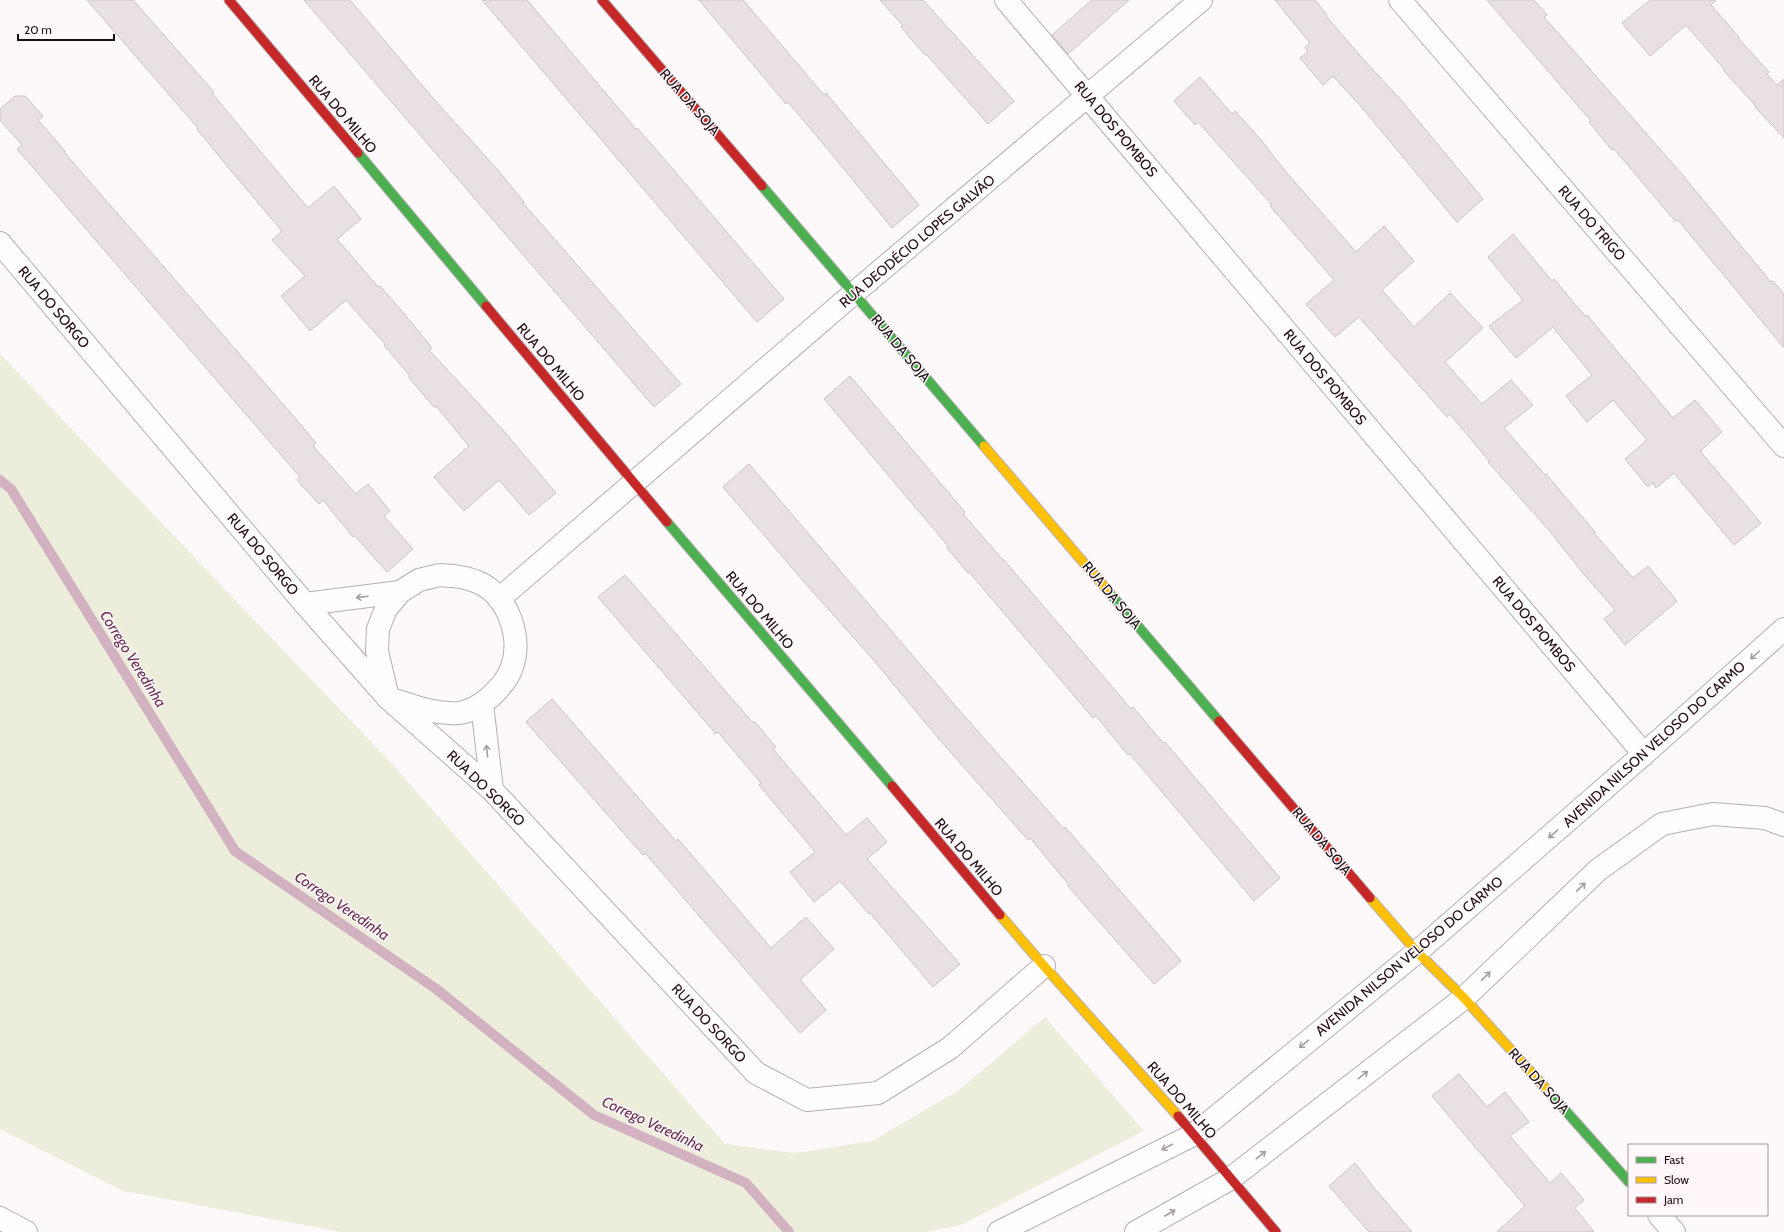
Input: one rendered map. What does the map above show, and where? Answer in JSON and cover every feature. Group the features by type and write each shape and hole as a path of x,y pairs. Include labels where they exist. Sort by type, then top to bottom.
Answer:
{"street":[{"name":"RUA DO MILHO","path":"229,0 634,482 1044,966 1195,1134 1230,1179 1276,1232"},
{"name":"RUA DA SOJA","path":"602,0 1417,952 1464,998 1628,1181"},
{"name":"RUA DOS POMBOS","path":"1006,0 1644,754"},
{"name":"RUA DEODÉCIO LOPES GALVÃO","path":"499,599 854,293 1200,0"},
{"name":"RUA DO TRIGO","path":"1400,0 1784,446"},
{"name":"RUA DO SORGO","path":"0,243 305,604 388,698 492,790 756,1073 807,1100 878,1092 950,1048 1044,966"},
{"path":"440,574 462,576 483,585 499,599 512,620 516,644 512,667 500,688 482,704 460,712 436,713 388,698 378,651 378,629 386,609 400,592 419,580 440,574"},
{"path":"305,604 400,592"},
{"name":"AVENIDA NILSON VELOSO DO CARMO","path":"999,1232 1195,1134 1417,952 1644,754 1784,628"},
{"path":"482,704 492,790"},
{"path":"1136,1232 1230,1179 1464,998 1598,870 1662,824 1713,814 1765,818 1784,825"},
{"path":"1660,1216 1674,1232"},
{"path":"0,1218 26,1232"}],"green space":[{"path":"0,354 395,767 725,1144 795,1153 872,1141 959,1090 1045,1017 1144,1131 961,1225 926,1232 341,1232 123,1191 0,1129"}],"building":[{"path":"87,0 133,0 214,92 212,93 308,208 334,186 361,219 337,239 378,287 380,286 401,310 432,348 429,350 502,429 556,493 529,515 499,480 464,511 434,477 469,446 436,406 434,407 409,378 410,376 384,345 385,344 346,300 310,331 281,296 305,276 272,240 282,231 227,166 197,129 198,128"},
{"path":"304,0 350,0 438,104 496,168 524,202 523,203 681,384 654,407"},
{"path":"482,0 527,0 636,129 637,128 659,153 784,299 757,322"},
{"path":"699,0 743,0 824,95 826,93 919,205 892,228 788,102 786,104"},
{"path":"880,0 923,0 1014,101 988,124 926,54 925,55 901,27 903,26"},
{"path":"1092,0 1129,0 1068,54 1052,35"},
{"path":"1275,0 1315,0 1327,15 1326,16 1401,100 1483,199 1457,222 1364,110 1333,76 1323,85 1300,58 1308,52 1305,47 1310,43"},
{"path":"1487,0 1534,0 1547,15 1544,17 1680,172 1771,282 1773,281 1784,294 1784,348 1678,220 1676,222 1614,149 1612,150 1589,122 1591,121"},
{"path":"1650,0 1716,0 1711,5 1769,72 1767,74 1777,85 1784,79 1784,138 1755,107 1756,106 1724,71 1725,70 1686,25 1650,56 1622,23"},
{"path":"1200,77 1232,114 1235,111 1261,140 1286,172 1356,252 1384,226 1414,261 1382,290 1414,327 1450,293 1483,328 1445,362 1482,404 1511,380 1533,405 1504,428 1545,475 1546,474 1633,578 1648,566 1677,601 1625,645 1604,619 1615,610 1582,572 1548,529 1488,462 1489,461 1450,414 1447,417 1359,317 1335,337 1306,304 1334,280 1270,206 1272,205 1198,122 1195,125 1174,101"},
{"path":"15,96 25,96 43,116 38,120 65,151 64,152 295,418 316,443 313,446 356,494 368,484 390,511 384,516 413,549 387,572 355,536 353,537 323,500 319,504 297,480 300,477 17,149 22,145 0,120 0,109"},
{"path":"1513,234 1552,281 1554,279 1585,316 1587,315 1673,418 1695,400 1722,432 1700,451 1761,523 1734,545 1674,473 1656,488 1653,483 1648,487 1625,459 1647,440 1613,400 1587,422 1566,396 1592,375 1553,327 1516,358 1489,326 1523,300 1488,257"},
{"path":"850,376 965,512 963,514 1131,709 1133,707 1163,743 1165,742 1280,878 1254,901 1130,754 1128,755 1096,716 1093,718 969,572 968,573 947,548 948,546 824,399"},
{"path":"749,464 959,710 1064,829 1065,827 1181,961 1154,984 1068,886 1069,885 1030,838 1028,840 939,739 871,657 723,487"},
{"path":"625,575 753,723 755,722 776,747 773,749 846,835 867,818 887,842 867,859 960,964 933,987 870,913 869,914 840,881 814,902 790,872 815,852 759,785 761,783 718,732 716,734 598,597"},
{"path":"552,699 676,841 678,839 771,948 806,917 834,949 800,980 826,1010 800,1033 645,853 643,855 526,722"},
{"path":"1459,1074 1487,1107 1505,1092 1529,1122 1510,1136 1550,1183 1561,1173 1584,1200 1575,1208 1594,1232 1497,1232 1525,1206 1432,1096"},
{"path":"1355,1163 1412,1232 1369,1232 1329,1186"}],"waterway":[{"name":"Corrego Veredinha","path":"0,480 11,489 235,851 435,988 594,1115 746,1183 789,1232"}],"traffic: fast":[{"path":"358,153 486,306"},
{"path":"762,186 984,446"},
{"path":"667,522 892,786"},
{"path":"1107,590 1219,721"},
{"path":"1548,1091 1628,1181"}],"traffic: slow":[{"path":"984,446 1107,590"},
{"path":"1370,898 1417,952 1464,998 1548,1091"},
{"path":"1000,915 1178,1116"}],"traffic: jam":[{"path":"229,0 358,153"},
{"path":"602,0 762,186"},
{"path":"486,306 667,522"},
{"path":"1219,721 1370,898"},
{"path":"892,786 1000,915"},
{"path":"1178,1116 1276,1232"}]}
